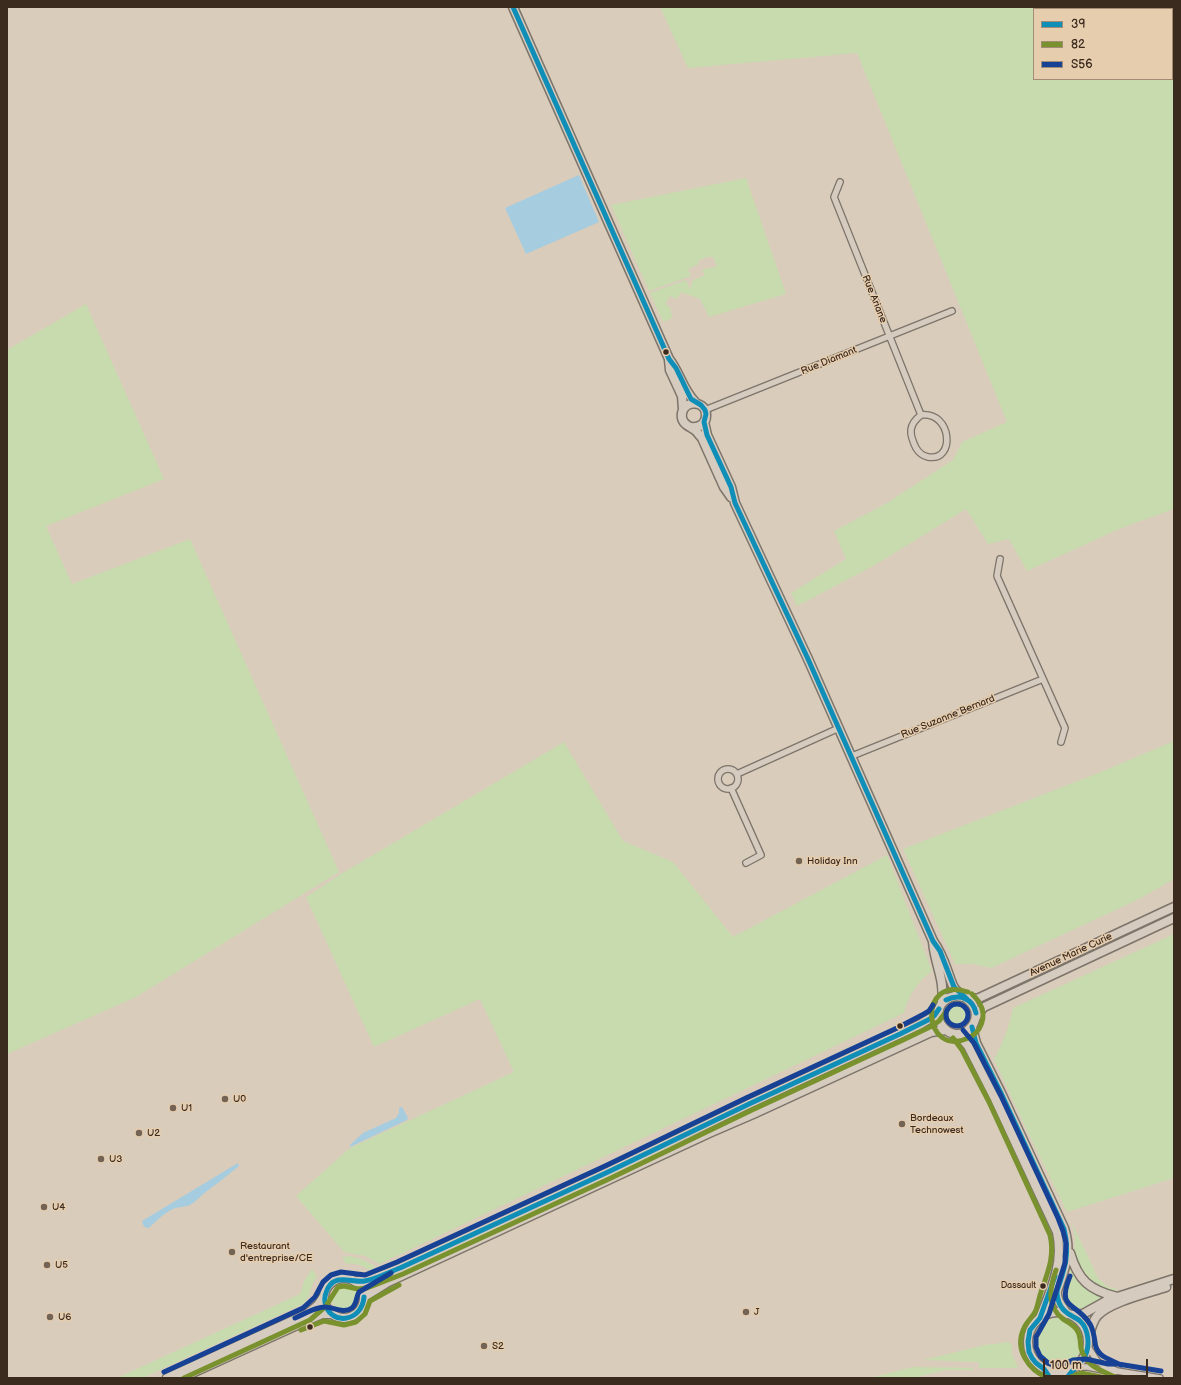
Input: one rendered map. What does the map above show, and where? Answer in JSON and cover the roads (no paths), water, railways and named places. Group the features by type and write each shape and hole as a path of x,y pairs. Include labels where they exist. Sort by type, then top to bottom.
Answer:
{"main road":[{"path":"513,7 669,359 676,368 688,394 705,410 706,414 704,422 707,436 731,487 735,503"},
{"path":"669,359 670,370 682,396 683,421 698,432 702,438 724,487 735,503 852,756 933,941 940,951 954,988 970,1001 975,1009 976,1017 972,1027 965,1032 958,1034 952,1033 946,1030 940,1023 938,1014 941,1006 943,982 934,953 933,941"},
{"path":"683,409 688,404 696,403"},
{"path":"691,427 699,427 704,422"},
{"name":"Avenue Marie Curie","path":"967,999 979,998 1174,907"},
{"name":"Avenue Marie Curie","path":"976,1017 984,1008 1174,918"},
{"path":"167,1378 307,1314 318,1305 333,1282 345,1278 355,1281 367,1281 400,1268 608,1172 749,1104 919,1025 934,1016 947,999 954,996 961,996 967,999"},
{"path":"972,1027 976,1043 1001,1092 1064,1228 1068,1248 1067,1260 1057,1291 1057,1296 1059,1304 1069,1314 1080,1321 1086,1330 1088,1343"},
{"path":"364,1297 395,1279 709,1133 930,1032 946,1030"},
{"path":"958,1034 968,1046 992,1093 1057,1232 1059,1242 1059,1260 1040,1318 1030,1330 1028,1342 1029,1352 1032,1358 1044,1369 1050,1378"},
{"path":"1068,1248 1074,1268 1084,1281 1092,1288 1117,1297"},
{"path":"1040,1318 1053,1312 1083,1314 1100,1304 1117,1297 1174,1279"},
{"path":"324,1296 325,1303 332,1314 345,1318 355,1315 362,1308 364,1297 363,1291 355,1281"},
{"path":"1067,1378 1084,1358 1096,1317 1103,1310 1119,1302 1174,1284"},
{"path":"182,1378 322,1314 332,1314"},
{"path":"1044,1369 1059,1373 1075,1368"}],"street":[{"name":"Rue Ariane","path":"840,182 834,197 921,415"},
{"name":"Rue Diamant","path":"705,410 952,311"},
{"path":"928,414 938,418 946,435 948,442 946,448 938,456 923,456 919,453 916,447 911,434 911,428 914,421 921,415 928,414"},
{"path":"1000,559 997,576 1066,728 1061,742"},
{"name":"Rue Suzanne Bernard","path":"852,756 1043,678"},
{"path":"737,774 839,728"},
{"path":"729,769 735,771 737,774 738,783 732,788 727,789 721,786 718,780 722,771 729,769"},
{"path":"732,788 761,855 746,863"},
{"path":"1088,1343 1098,1362 1117,1371"},
{"path":"1075,1368 1088,1367 1160,1378"}],"water":[{"path":"579,175 599,222 526,254 505,208"},
{"path":"402,1107 408,1118 407,1120 350,1147 350,1145 363,1133 396,1118 399,1113 399,1108"},
{"path":"238,1163 239,1166 205,1192 191,1205 173,1209 163,1215 149,1228 144,1227 142,1221"}],"place":[{"name":"Holiday Inn","path":"799,861"},
{"name":"U0","path":"225,1099"},
{"name":"U1","path":"173,1108"},
{"name":"Bordeaux Technowest","path":"902,1124"},
{"name":"U2","path":"139,1133"},
{"name":"U3","path":"101,1159"},
{"name":"U4","path":"44,1207"},
{"name":"Restaurant d'entreprise/CE","path":"232,1252"},
{"name":"U5","path":"47,1265"},
{"name":"Dassault","path":"1043,1286"},
{"name":"J","path":"746,1312"},
{"name":"U6","path":"50,1317"},
{"name":"S2","path":"484,1346"}]}
